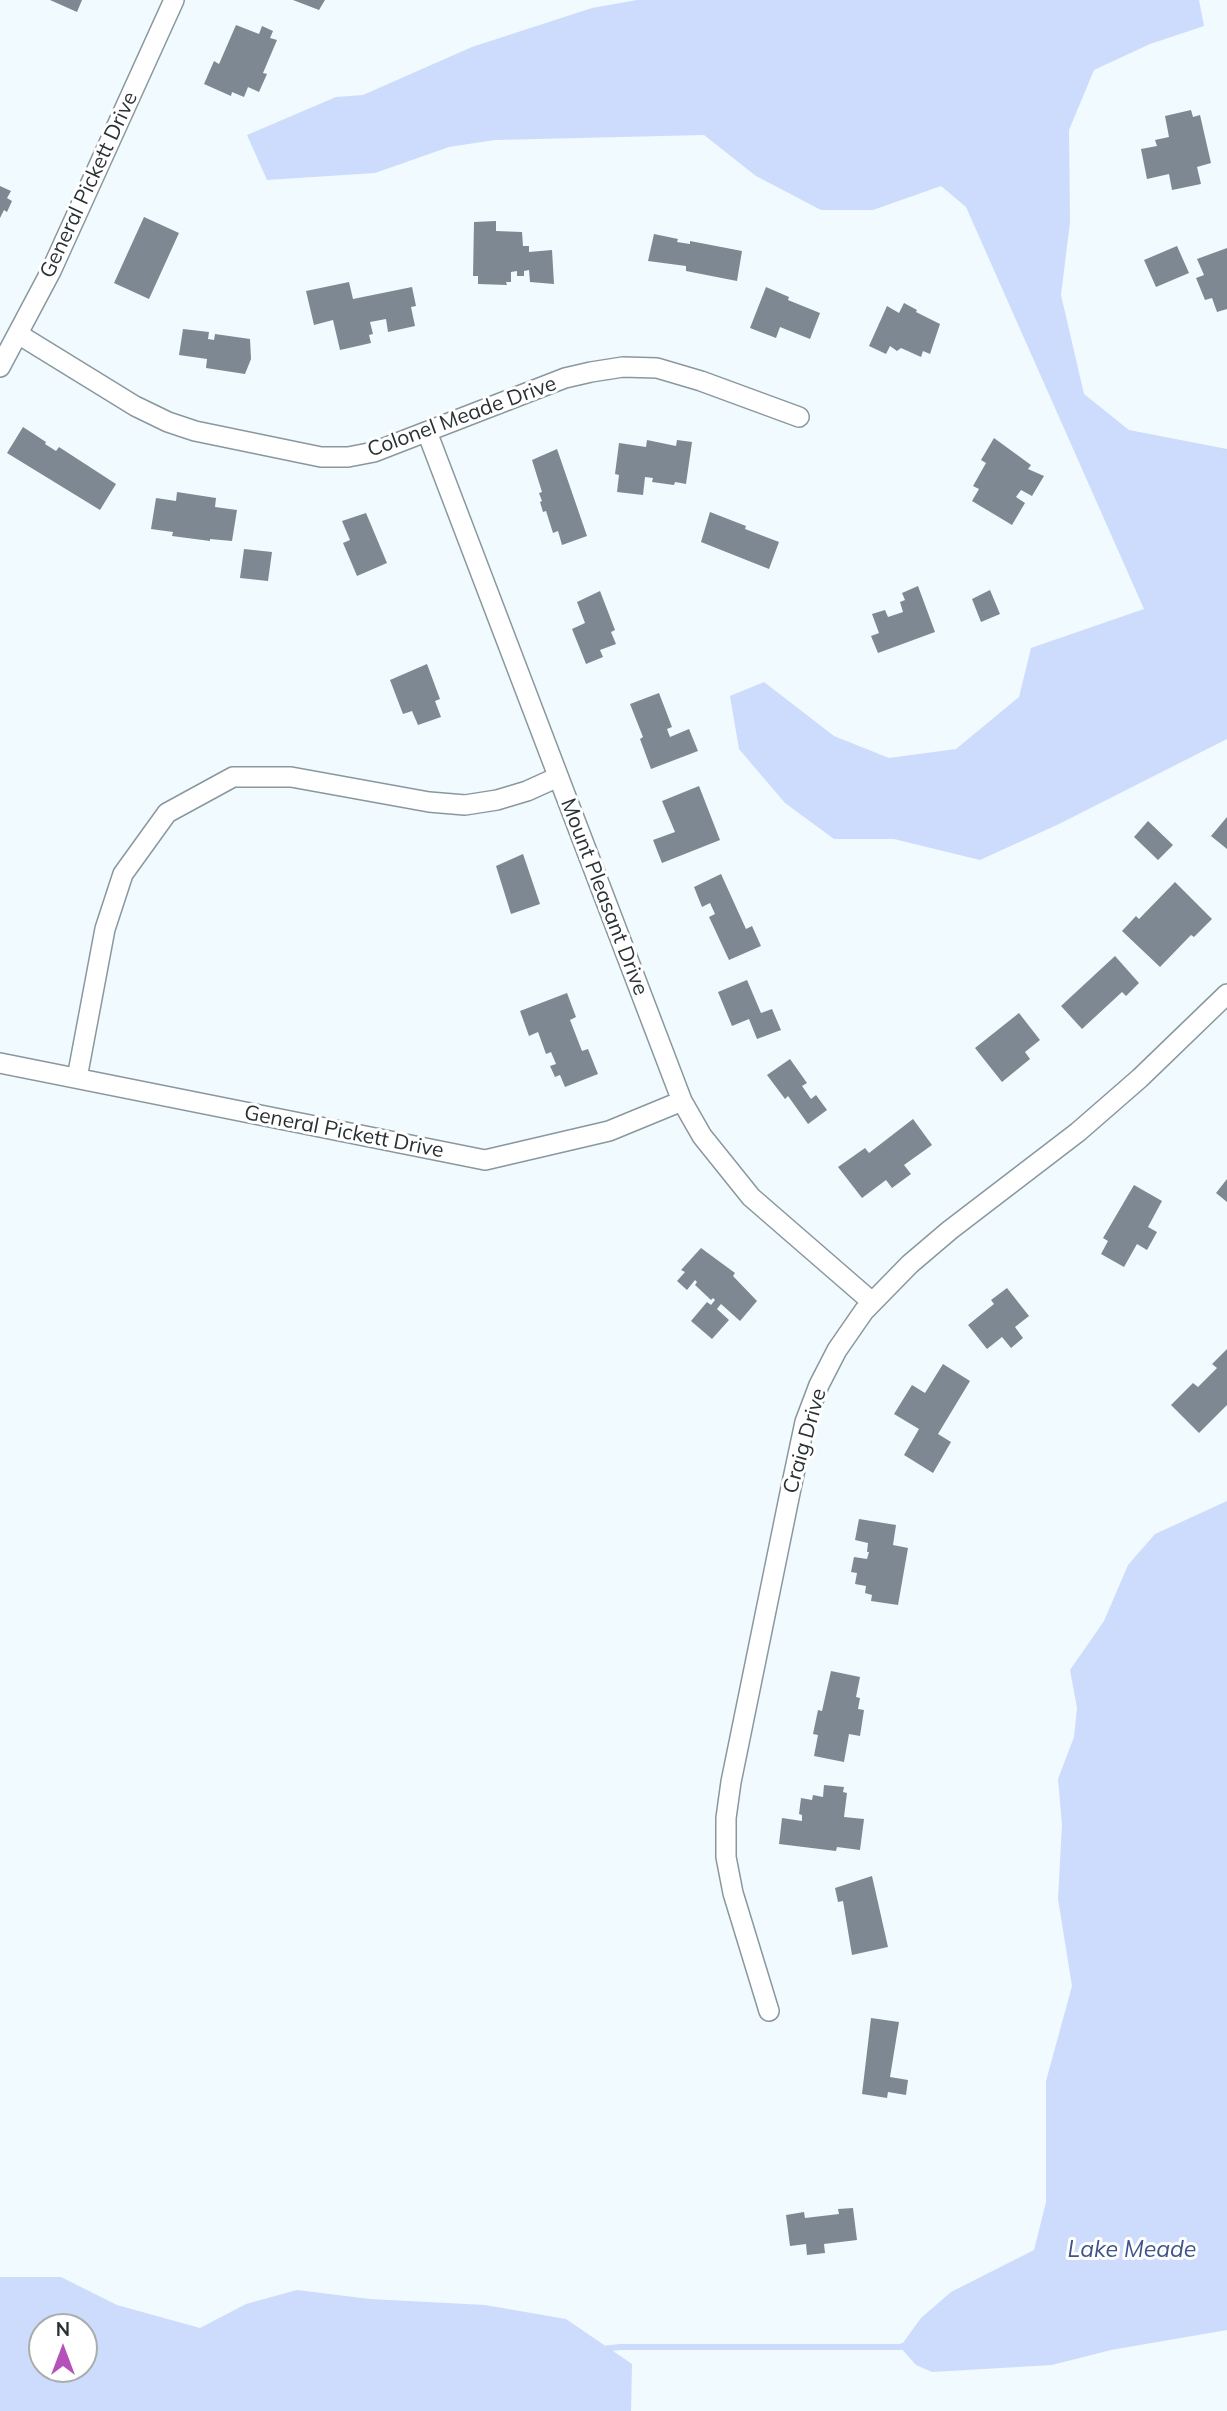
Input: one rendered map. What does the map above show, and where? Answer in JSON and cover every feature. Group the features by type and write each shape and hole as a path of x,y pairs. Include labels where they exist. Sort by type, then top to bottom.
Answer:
{"street":[{"name":"General Pickett Drive","path":"0,367 51,271 174,0"},
{"name":"Colonel Meade Drive","path":"18,334 135,406 168,422 195,431 321,457 374,452 565,378 623,368 657,368 799,417"},
{"name":"Mount Pleasant Drive","path":"427,432 682,1101 702,1136 751,1197 872,1302"},
{"path":"77,1078 106,929 123,874 167,813 233,777 291,777 429,802 465,805 507,797 558,777"},
{"name":"Craig Drive","path":"769,2011 733,1893 726,1857 726,1818 805,1422 819,1385 837,1350 872,1302 950,1230 1067,1140 1140,1079 1227,994"},
{"name":"General Pickett Drive","path":"0,1063 485,1160 609,1131 682,1101"}],"water":[{"path":"637,0 1199,0 1204,26 1150,44 1094,70 1069,130 1070,222 1061,295 1084,394 1129,430 1227,449 1227,739 1059,824 980,860 894,839 834,839 785,803 739,749 730,696 764,682 834,736 889,758 956,749 1019,697 1031,648 1144,609 966,207 941,186 873,210 821,210 756,176 704,135 495,140 449,147 375,173 267,180 247,135 336,97 363,95 472,47 592,8"},
{"name":"Lake Meade","path":"1227,1501 1227,2330 1111,2350 1052,2365 932,2372 916,2365 900,2347 921,2318 951,2292 1034,2250 1046,2202 1046,2081 1072,1986 1058,1899 1062,1825 1058,1779 1074,1737 1077,1708 1070,1670 1104,1621 1128,1565 1155,1534"},
{"path":"0,2277 61,2277 117,2305 200,2328 246,2304 297,2290 370,2299 485,2305 566,2319 632,2364 631,2411 0,2411"}],"building":[{"path":"50,0 82,0 77,12"},
{"path":"293,0 325,0 319,10"},
{"path":"236,25 259,34 262,26 273,31 270,38 277,40 263,73 267,74 259,92 248,87 244,97 232,92 231,96 204,84 214,61 219,64"},
{"path":"1191,110 1193,117 1200,115 1211,163 1197,167 1201,184 1172,190 1169,174 1147,179 1141,149 1157,146 1155,140 1169,137 1165,116"},
{"path":"0,186 11,191 7,198 12,201 7,212 4,210 0,218"},
{"path":"144,217 179,233 149,299 114,283"},
{"path":"496,221 496,231 522,232 523,246 529,246 529,252 552,250 554,284 530,282 529,270 524,271 524,276 517,276 517,271 511,272 511,282 506,282 507,285 478,284 478,276 473,276 474,222"},
{"path":"654,234 678,239 677,242 690,244 690,241 742,251 737,281 686,271 686,266 648,261"},
{"path":"1177,246 1189,273 1156,287 1144,260"},
{"path":"1227,248 1227,309 1217,312 1212,298 1205,300 1196,278 1204,275 1197,259"},
{"path":"349,282 353,299 412,287 416,306 411,307 415,326 388,332 386,319 370,322 373,334 369,335 371,343 340,350 333,320 314,325 306,291"},
{"path":"766,287 789,297 788,300 820,313 810,339 780,327 776,338 750,328"},
{"path":"904,303 940,324 930,354 923,351 921,357 901,348 897,351 890,346 886,354 869,346 887,306 899,313"},
{"path":"183,329 209,332 208,339 214,340 215,334 250,339 251,359 245,374 206,368 207,359 179,355"},
{"path":"23,427 56,451 59,447 116,484 100,510 7,453"},
{"path":"994,438 1031,465 1028,469 1044,476 1032,496 1021,490 1016,497 1025,503 1012,525 972,501 979,489 973,486 986,463 981,460"},
{"path":"647,440 676,446 677,440 692,442 686,484 652,482 653,478 645,477 643,495 617,492 619,475 615,474 619,443 646,447"},
{"path":"557,449 587,536 562,545 558,531 553,533 546,511 543,512 539,493 542,492 532,460"},
{"path":"177,492 216,498 215,507 237,510 232,541 172,536 173,532 151,529 156,498 176,501"},
{"path":"710,512 779,542 769,569 701,542"},
{"path":"366,513 387,563 357,576 343,543 350,540 342,521"},
{"path":"244,549 272,552 268,581 240,578"},
{"path":"918,586 935,632 878,653 871,636 879,633 872,614 885,610 888,617 903,612 900,602 905,600 902,593"},
{"path":"990,590 1000,614 981,622 972,599"},
{"path":"600,591 615,630 611,632 616,644 600,650 603,657 586,664 572,629 585,623 577,602"},
{"path":"427,664 440,699 435,701 441,717 418,725 412,711 403,714 390,680"},
{"path":"659,693 672,727 667,729 670,737 689,729 698,751 651,769 640,739 643,737 630,704"},
{"path":"699,786 720,840 662,863 653,840 675,832 662,801"},
{"path":"1227,817 1227,849 1211,836"},
{"path":"1148,821 1173,845 1158,860 1134,837"},
{"path":"523,854 540,904 511,914 496,866"},
{"path":"721,874 746,929 752,926 761,946 729,960 709,917 715,914 710,903 702,907 694,887"},
{"path":"1175,882 1212,919 1194,937 1191,935 1160,967 1122,931 1136,916 1139,919"},
{"path":"1115,956 1139,983 1126,996 1122,992 1082,1029 1061,1006"},
{"path":"747,980 761,1013 772,1009 781,1030 757,1039 749,1019 732,1026 718,992"},
{"path":"567,993 576,1017 570,1020 582,1051 588,1049 598,1074 565,1087 560,1075 555,1077 550,1066 556,1064 551,1052 546,1054 538,1032 529,1036 520,1011"},
{"path":"1019,1013 1040,1040 1025,1052 1030,1059 1002,1082 975,1048"},
{"path":"790,1059 807,1083 802,1086 811,1099 816,1095 827,1110 808,1124 788,1096 785,1099 767,1075"},
{"path":"913,1119 932,1145 904,1165 911,1174 892,1188 886,1180 862,1198 838,1167 865,1148 869,1153"},
{"path":"1227,1179 1227,1202 1216,1193"},
{"path":"1134,1185 1162,1201 1148,1227 1157,1232 1147,1250 1137,1244 1124,1267 1101,1254 1108,1241 1103,1238"},
{"path":"701,1248 735,1273 733,1276 757,1301 740,1321 721,1304 717,1309 729,1320 712,1339 691,1321 707,1302 711,1305 715,1300 711,1300 695,1285 695,1280 687,1290 677,1281 685,1272 681,1270"},
{"path":"1007,1288 1029,1316 1015,1327 1023,1338 1011,1348 1002,1337 987,1349 968,1325 994,1304 991,1300"},
{"path":"1227,1349 1227,1405 1199,1433 1171,1405 1193,1383 1198,1387 1217,1368 1212,1364"},
{"path":"943,1364 970,1381 938,1434 951,1442 933,1473 904,1455 919,1429 894,1414 912,1385 925,1393"},
{"path":"859,1519 896,1525 893,1545 908,1548 898,1605 871,1601 872,1595 865,1593 866,1586 855,1584 857,1573 851,1572 854,1557 867,1559 869,1552 868,1543 855,1540"},
{"path":"831,1671 860,1677 856,1697 860,1698 858,1709 864,1710 860,1736 849,1734 844,1762 814,1756 818,1735 813,1734 818,1710 822,1711"},
{"path":"824,1785 844,1787 843,1792 847,1793 844,1817 864,1819 860,1850 837,1847 836,1851 779,1844 782,1818 802,1821 802,1815 799,1814 801,1798 812,1800 813,1795 823,1797"},
{"path":"872,1876 888,1947 852,1955 843,1901 838,1902 835,1888"},
{"path":"871,2018 899,2022 890,2077 908,2080 906,2095 888,2092 887,2098 862,2094"},
{"path":"853,2208 857,2240 824,2244 825,2253 807,2255 806,2244 790,2246 786,2215 804,2212 805,2218 839,2214 838,2209"}],"waterway":[{"path":"601,2349 900,2347 908,2344"}]}
